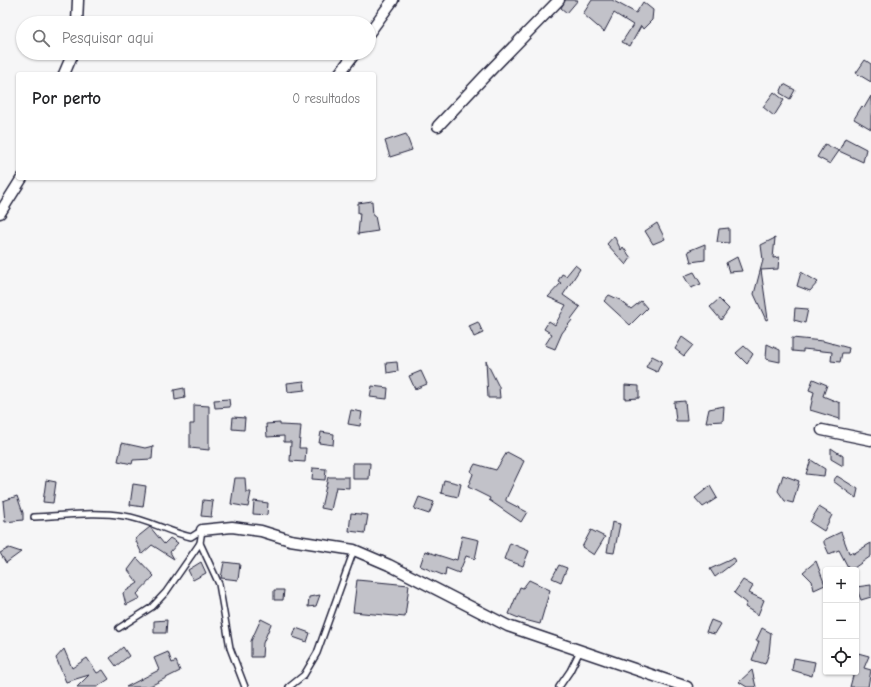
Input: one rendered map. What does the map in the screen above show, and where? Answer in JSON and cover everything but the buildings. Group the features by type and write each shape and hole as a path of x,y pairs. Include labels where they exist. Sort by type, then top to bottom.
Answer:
{"street":[{"path":"77,16 78,0"},
{"path":"376,23 393,0"},
{"path":"438,126 559,0"},
{"path":"65,72 70,60"},
{"path":"341,72 350,60"},
{"path":"0,212 21,180"},
{"path":"822,430 871,440"},
{"path":"202,530 232,527 261,532 290,540 354,550 389,565 508,626 580,651 625,664 687,687"}],"lane":[{"path":"34,517 94,514 123,516 146,521 177,534 191,537 202,530"},
{"path":"119,628 152,607 166,592 200,543 202,530"},
{"path":"200,543 219,584 230,648 245,687"},
{"path":"289,687 304,675 317,653 354,550"},
{"path":"559,687 570,671 580,651"}]}
